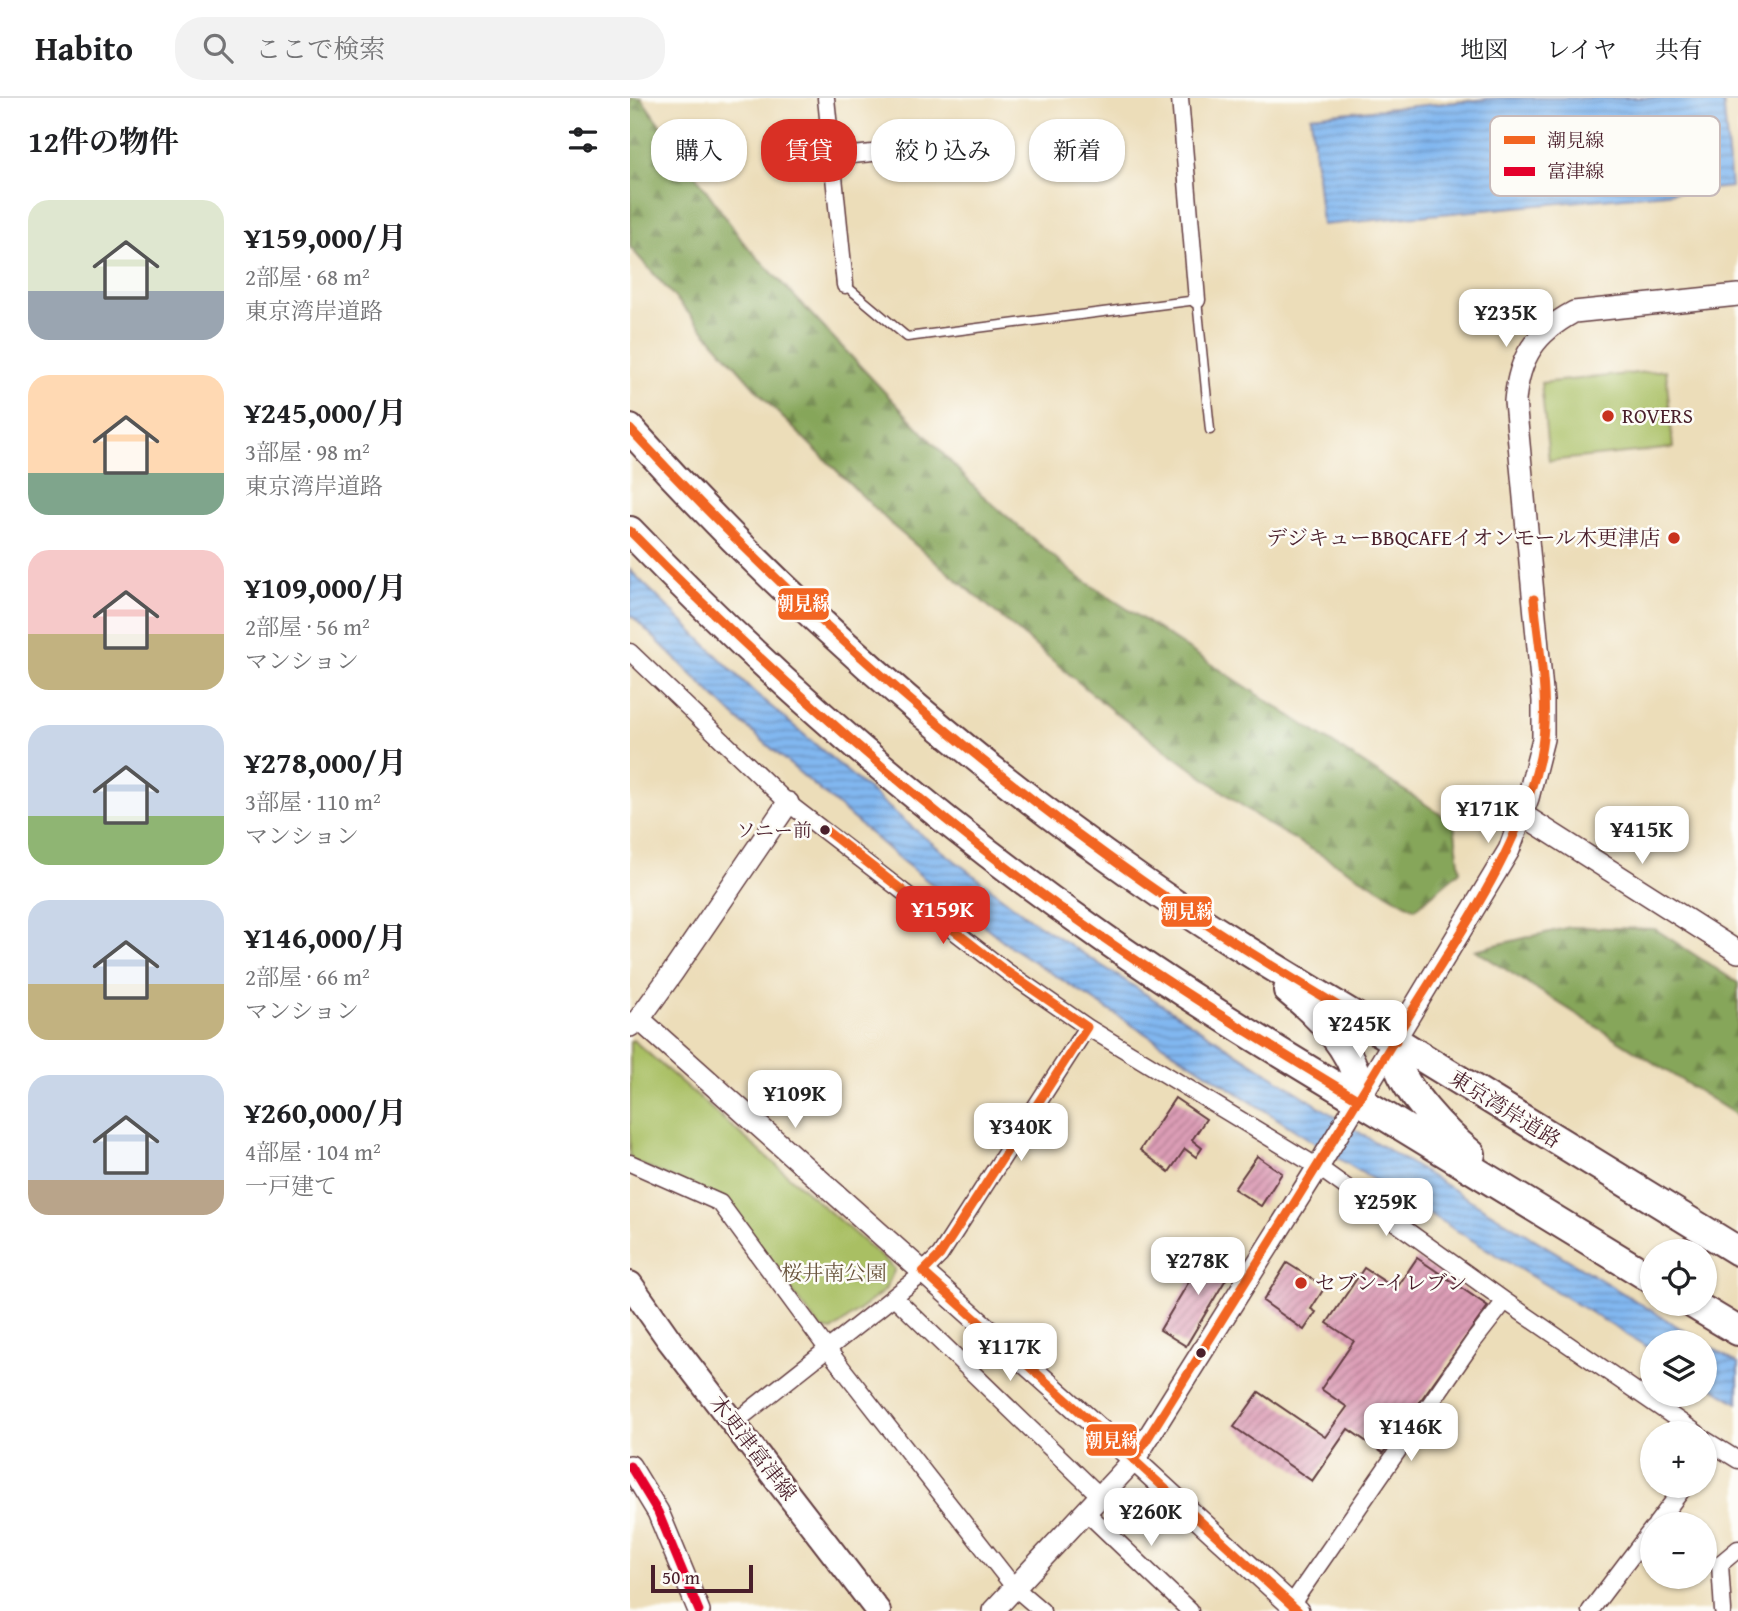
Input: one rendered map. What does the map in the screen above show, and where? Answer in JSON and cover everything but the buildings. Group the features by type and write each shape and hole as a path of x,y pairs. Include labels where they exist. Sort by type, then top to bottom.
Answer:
{"highway":[{"name":"東京湾岸道路","path":"630,429 688,494 775,580 937,724 1051,815 1184,910 1738,1251"},
{"path":"630,531 779,677 960,832 1102,937 1174,986 1640,1272"},
{"path":"1184,910 1312,1011 1352,1065 1360,1086 1359,1100"},
{"path":"1396,1041 1396,1060 1403,1074 1439,1125 1467,1151 1577,1233"},
{"path":"1713,1316 1738,1331"}],"main road":[{"name":"木更津富津線","path":"630,1284 670,1341 878,1611"}],"street":[{"path":"826,98 828,119"},
{"path":"1180,98 1197,300"},
{"path":"835,182 845,285"},
{"path":"993,1611 1134,1460 1396,1041 1509,850 1523,815 1543,740 1543,701 1515,401 1521,364 1540,336 1552,324 1574,312 1738,295"},
{"path":"630,652 788,803 1006,971 1087,1027 1318,1167 1505,1301 1680,1421"},
{"path":"788,803 634,1022 923,1272 1134,1460 1294,1608 1473,1342 1505,1301"},
{"path":"1523,815 1738,952"},
{"path":"734,1423 894,1297 940,1255 1087,1027"},
{"path":"630,1163 720,1203 828,1350 1014,1587 1042,1611"},
{"path":"894,1297 1093,1504 1190,1611"},
{"path":"1717,1446 1738,1460"},
{"path":"630,1466 657,1512 699,1611"},
{"path":"1665,1512 1676,1498"},
{"path":"1590,1611 1640,1545"},
{"path":"1723,1611 1720,1564 1738,1549"}],"lane":[{"path":"845,285 907,337 1197,300 1210,430"}],"green space":[{"path":"630,98 641,98 656,119 651,119 651,182 700,182 743,242 981,494 1074,574 1454,823 1460,871 1415,909 1266,823 1114,712 893,526 773,408 630,247"},
{"name":"ROVERS","path":"1666,370 1673,448 1549,461 1541,383"},
{"path":"1570,927 1655,929 1738,983 1738,1116 1475,950"},
{"name":"桜井南公園","path":"633,1040 895,1269 885,1290 832,1331 821,1329 722,1200 630,1160 630,1042"}],"water":[{"path":"1498,98 1723,98 1731,187 1720,188 1720,116 1490,116 1490,196 1634,196 1322,225 1311,116"},
{"path":"630,570 753,691 919,833 1033,921 1362,1134 1640,1304 1640,1316 1660,1316 1683,1330 1640,1330 1640,1343 1346,1163 1011,947 901,860 735,717 630,614"},
{"path":"1717,1351 1738,1364 1738,1403 1717,1390"}],"transit line":[{"name":"潮見線","path":"630,429 810,611 938,724 1004,777 1072,830 1203,922 1396,1041"},
{"name":"潮見線","path":"630,531 777,674 879,764 985,851 1157,974 1359,1100"},
{"name":"潮見線","path":"1134,1460 1464,928 1517,828 1530,793 1543,737 1543,678 1534,599"},
{"name":"潮見線","path":"824,829 1006,971 1087,1027"},
{"name":"潮見線","path":"923,1272 940,1255 1087,1027"},
{"name":"潮見線","path":"923,1272 1298,1611"},
{"name":"富津線","path":"630,1466 658,1512 699,1611"}],"place":[{"name":"ROVERS","path":"1608,416"},
{"name":"デジキューBBQCAFEイオンモール木更津店","path":"1674,538"},
{"name":"ソニー前","path":"825,830"},
{"name":"セブン-イレブン","path":"1301,1283"}]}
